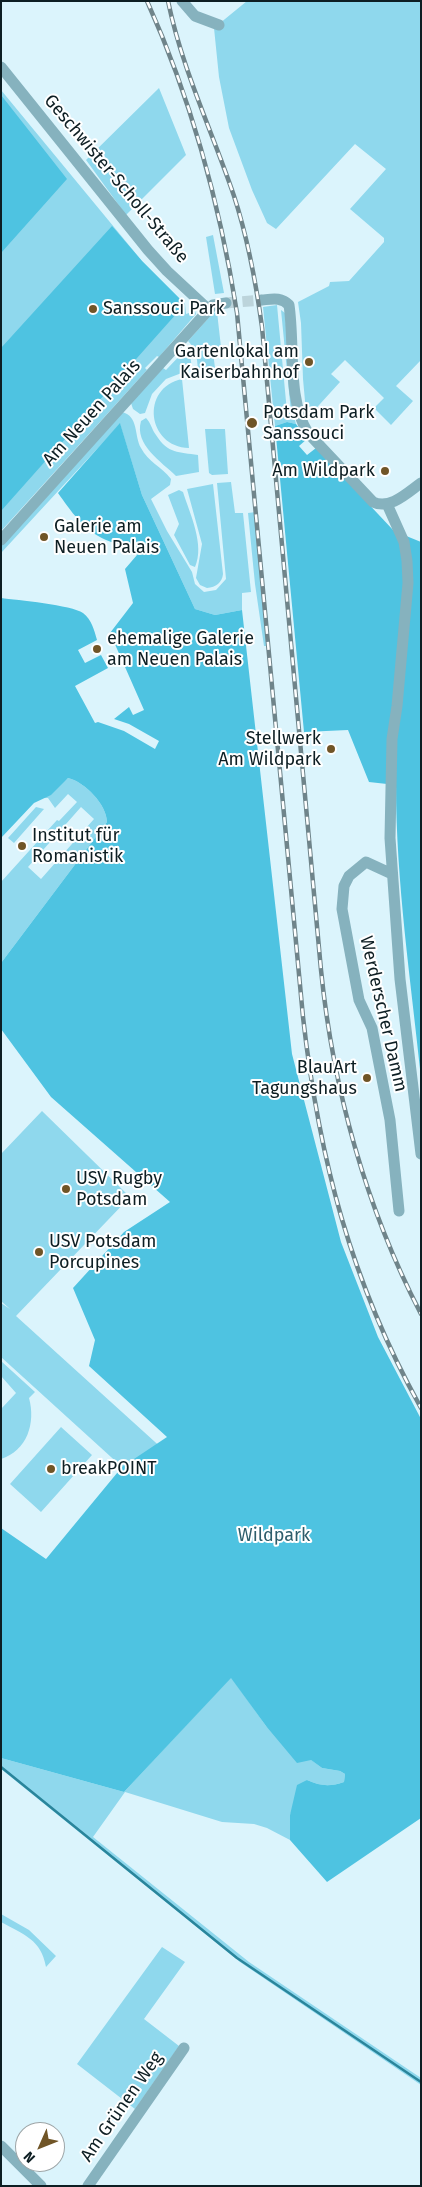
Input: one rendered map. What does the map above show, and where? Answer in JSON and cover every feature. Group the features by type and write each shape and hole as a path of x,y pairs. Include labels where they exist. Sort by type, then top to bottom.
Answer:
{"street":[{"path":"182,1 195,16 219,25"},
{"name":"Geschwister-Scholl-Straße","path":"1,67 148,250 167,271 209,310"},
{"path":"262,300 278,298 288,305 296,404 301,421 308,433 373,502 379,505 387,504 421,483"},
{"path":"209,310 213,305 226,303"},
{"name":"Am Neuen Palais","path":"1,540 209,310"},
{"name":"Werderscher Damm","path":"387,504 404,542 407,560 408,583 397,706 392,739 390,838 400,979 421,1154"},
{"name":"Werderscher Damm","path":"392,874 366,862 349,876 344,886 342,909 359,1000 372,1028 390,1120 399,1211"},
{"name":"Am Grünen Weg","path":"88,2186 184,2048"},
{"path":"1,2146 41,2186"}],"shaded area":[{"path":"247,1 421,1 421,360 396,386 413,401 391,425 374,408 384,398 345,360 331,374 340,382 310,415 306,412 298,302 329,286 330,282 349,281 384,242 384,238 350,209 386,169 355,144 276,229 267,223 252,190 229,128 219,77 214,28"},
{"path":"159,88 186,155 126,215 86,160"},
{"name":"Sanssouci Park","path":"1,90 142,261 185,304 186,314 195,311 196,314 159,357 157,356 145,368 147,370 1,531"},
{"path":"213,235 224,293 215,294 206,237"},
{"path":"277,305 287,412 291,412 281,310 285,313 293,413 296,424 287,422 275,426 263,307"},
{"path":"217,312 221,347 218,348 218,351 213,352 215,368 198,370 196,350 188,341 213,313"},
{"path":"185,350 190,354 192,369 166,379 152,394 145,413 140,414 133,409 131,403 163,368 166,370"},
{"path":"182,379 189,448 175,445 164,438 157,428 154,416 159,393 169,385"},
{"path":"122,412 127,414 134,422 139,443 144,453 171,479 170,485 151,499 167,531 192,572 195,584 204,592 216,590 226,579 217,483 231,482 235,513 243,513 251,592 242,593 242,610 215,615 195,609 142,495 120,424 1,553 1,546"},
{"path":"146,418 165,446 174,451 198,455 199,472 176,476 157,459 145,445 142,438 140,430 141,421"},
{"path":"205,429 225,429 228,474 212,475 209,473"},
{"path":"213,484 223,574 218,584 207,588 200,585 196,578 202,544 187,489"},
{"path":"179,490 183,492 193,520 197,539 198,558 195,567 190,565 174,535 179,524 168,495"},
{"path":"256,512 267,646 264,646 255,584 248,513"},
{"path":"68,778 75,780 94,795 106,815 107,822 1,963 1,882 57,820 59,821 77,802 68,794 55,808 48,798 43,798","holes":["81,807 94,819 41,879 28,867"]},
{"path":"36,807 44,809 14,843 8,838"},
{"path":"42,1111 130,1197 16,1316 421,1683 122,1467 1,1357 1,1303 10,1309 1,1301 1,1154"},
{"path":"1,1361 35,1392 29,1398 31,1407 30,1426 23,1443 17,1450 1,1459 1,1409 16,1393 1,1376"},
{"name":"breakPOINT","path":"61,1427 92,1455 41,1512 10,1484"},
{"path":"231,1677 266,1726 322,1768 340,1771 345,1774 344,1782 325,1785 307,1780 290,1815 290,1840 267,1828 254,1824 222,1822 125,1792 93,1837 249,1962 421,2078 421,2085 240,1962 1,1769 1,1758 124,1792"},
{"path":"1,1914 29,1930 56,1956 46,1967 44,1958 36,1944 1,1922"},
{"path":"162,1947 185,1962 144,2019 179,2046 135,2109 77,2064"}],"green space":[{"path":"1,95 67,179 1,253"},
{"path":"112,226 142,261 185,304 1,511 1,348"},
{"path":"287,422 296,424 307,439 299,446 307,455 316,448 394,531 421,542 421,1078 401,895 396,785 369,782 348,730 304,732 275,426"},
{"name":"Wildpark","path":"120,423 142,495 195,609 215,615 242,610 292,1054 341,1242 378,1337 421,1419 421,1818 327,1882 290,1840 290,1815 297,1785 307,1780 325,1785 339,1784 344,1782 345,1774 340,1771 322,1768 311,1760 297,1763 266,1726 231,1678 124,1792 1,1758 1,1528 46,1559 122,1467 167,1437 89,1366 95,1340 73,1288 124,1232 170,1202 51,1097 1,1029 1,963 107,822 106,815 94,795 75,780 68,778 51,795 34,803 1,838 1,598 44,603 83,613 89,619 97,640 78,650 85,663 101,655 108,668 75,686 95,723 98,722 124,731 155,749 159,741 129,724 114,719 129,707 133,715 144,710 110,633 133,603 125,569 137,555 133,551 106,540 91,531 78,520 58,493"}],"waterway":[{"path":"1,1767 237,1958 421,2082"}],"tunnel":[{"path":"226,303 262,300"}],"railway":[{"path":"147,1 178,77 191,115 213,193 237,313 303,1017 318,1120 329,1170 357,1266 375,1314 396,1361 421,1408"},
{"path":"168,1 189,75 239,212 251,261 260,311 321,970 326,1015 334,1059 343,1103 368,1190 401,1274 421,1314"}],"place":[{"name":"Sanssouci Park","path":"93,309"},
{"name":"Gartenlokal am Kaiserbahnhof","path":"309,362"},
{"name":"Potsdam Park Sanssouci","path":"252,423"},
{"name":"Am Wildpark","path":"385,471"},
{"name":"Galerie am Neuen Palais","path":"44,537"},
{"name":"ehemalige Galerie am Neuen Palais","path":"97,649"},
{"name":"Stellwerk Am Wildpark","path":"331,749"},
{"name":"Institut für Romanistik","path":"22,846"},
{"name":"BlauArt Tagungshaus","path":"367,1078"},
{"name":"USV Rugby Potsdam","path":"66,1189"},
{"name":"USV Potsdam Porcupines","path":"39,1252"},
{"name":"breakPOINT","path":"51,1469"}]}
